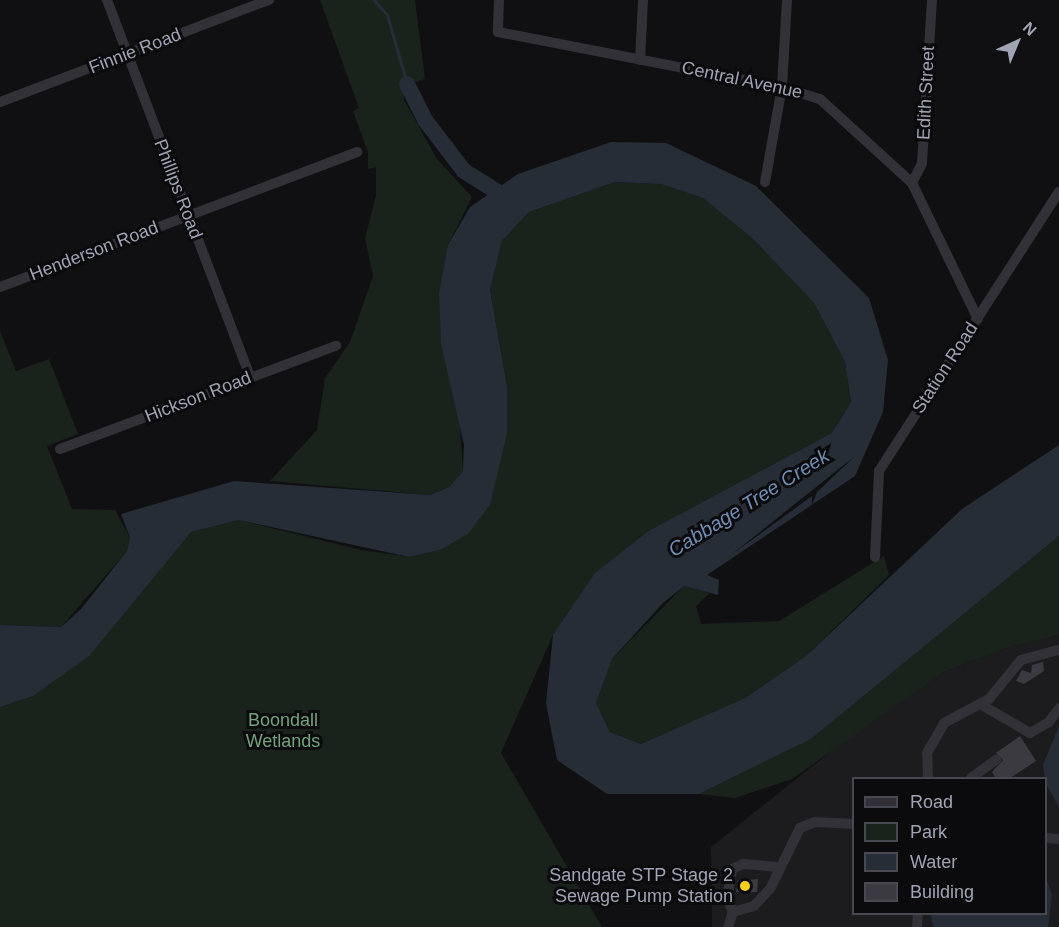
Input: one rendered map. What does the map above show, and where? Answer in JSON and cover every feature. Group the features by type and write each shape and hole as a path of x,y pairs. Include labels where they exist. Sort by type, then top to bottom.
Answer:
{"street":[{"name":"Phillips Road","path":"107,0 250,377"},
{"name":"Finnie Road","path":"0,102 269,0"},
{"name":"Central Avenue","path":"499,0 498,32 782,87 820,99 912,183 978,319"},
{"path":"640,60 643,0"},
{"path":"765,182 782,87 787,0"},
{"name":"Edith Street","path":"912,183 922,163 932,0"},
{"name":"Henderson Road","path":"0,287 357,152"},
{"name":"Station Road","path":"874,557 879,471 1059,192"},
{"name":"Hickson Road","path":"60,449 336,346"},
{"path":"928,777 933,735 944,723 980,704 1021,660 1059,650"},
{"path":"980,704 1026,736 1049,723 1059,708"},
{"path":"972,777 996,760"},
{"path":"733,912 764,897 800,828 815,822 852,824"},
{"path":"728,927 733,912 727,898 732,869 743,864 780,867"}],"shaded area":[{"path":"1059,635 1059,927 712,927 711,847 874,717 942,673 1006,648"}],"green space":[{"path":"320,0 415,0 425,79 403,86 404,100 437,159 472,197 448,245 463,471 449,487 430,495 270,481 317,430 325,378 350,342 373,276 365,238 376,196 376,167 368,169 368,152 353,111 359,108"},
{"name":"Boondall Wetlands","path":"615,182 661,184 703,198 753,239 814,303 845,362 851,402 832,433 650,530 553,635 501,753 602,927 0,927 0,707 33,696 191,532 239,520 361,550 409,557 440,550 507,386 490,290 502,241 529,212"},
{"path":"0,331 16,371 49,359 78,434 47,446 72,509 115,510 130,538 127,551 61,627 0,625"},
{"path":"1059,536 1059,635 1006,648 942,673 792,779 735,798 699,794 811,739"},
{"path":"884,556 889,575 806,656 745,698 641,744 610,732 596,703 612,659 684,586 710,593 696,606 701,624 779,621"}],"water":[{"name":"Cabbage Tree Creek","path":"611,142 666,143 756,186 869,298 888,360 883,412 855,476 707,575 719,580 718,595 684,586 663,603 612,659 596,703 610,732 641,744 745,698 806,656 962,509 1059,445 1059,536 811,739 699,794 607,794 557,760 546,703 553,635 595,573 650,530 832,433 851,402 845,362 814,303 753,239 703,198 661,184 615,182 529,212 502,241 490,290 507,386 507,433 490,505 468,534 440,550 409,557 239,520 191,532 89,656 33,696 0,707 0,625 61,627 81,609 127,551 130,538 121,514 234,481 430,495 449,487 463,471 464,445 441,344 439,293 448,245 470,207 518,174"},
{"path":"1059,726 1059,807 1047,786 1043,765"},
{"path":"1047,881 1052,895 1048,927 934,927 931,915 1047,915"}],"pier":[{"path":"855,456 817,492 812,505 812,496 731,555"}],"building":[{"path":"1043,662 1044,671 1024,684 1016,681 1022,670 1031,673 1032,665"},
{"path":"1020,736 1036,761 1012,777 995,777 992,772 1003,760 996,753"},
{"name":"Sandgate STP Stage 2 Sewage Pump Station","path":"758,879 757,892 736,892 738,881"}],"waterway":[{"path":"374,0 387,15 407,84"},
{"path":"407,84 425,120 464,171 512,201"}],"place":[{"name":"Sandgate STP Stage 2 Sewage Pump Station","path":"745,886"}]}
